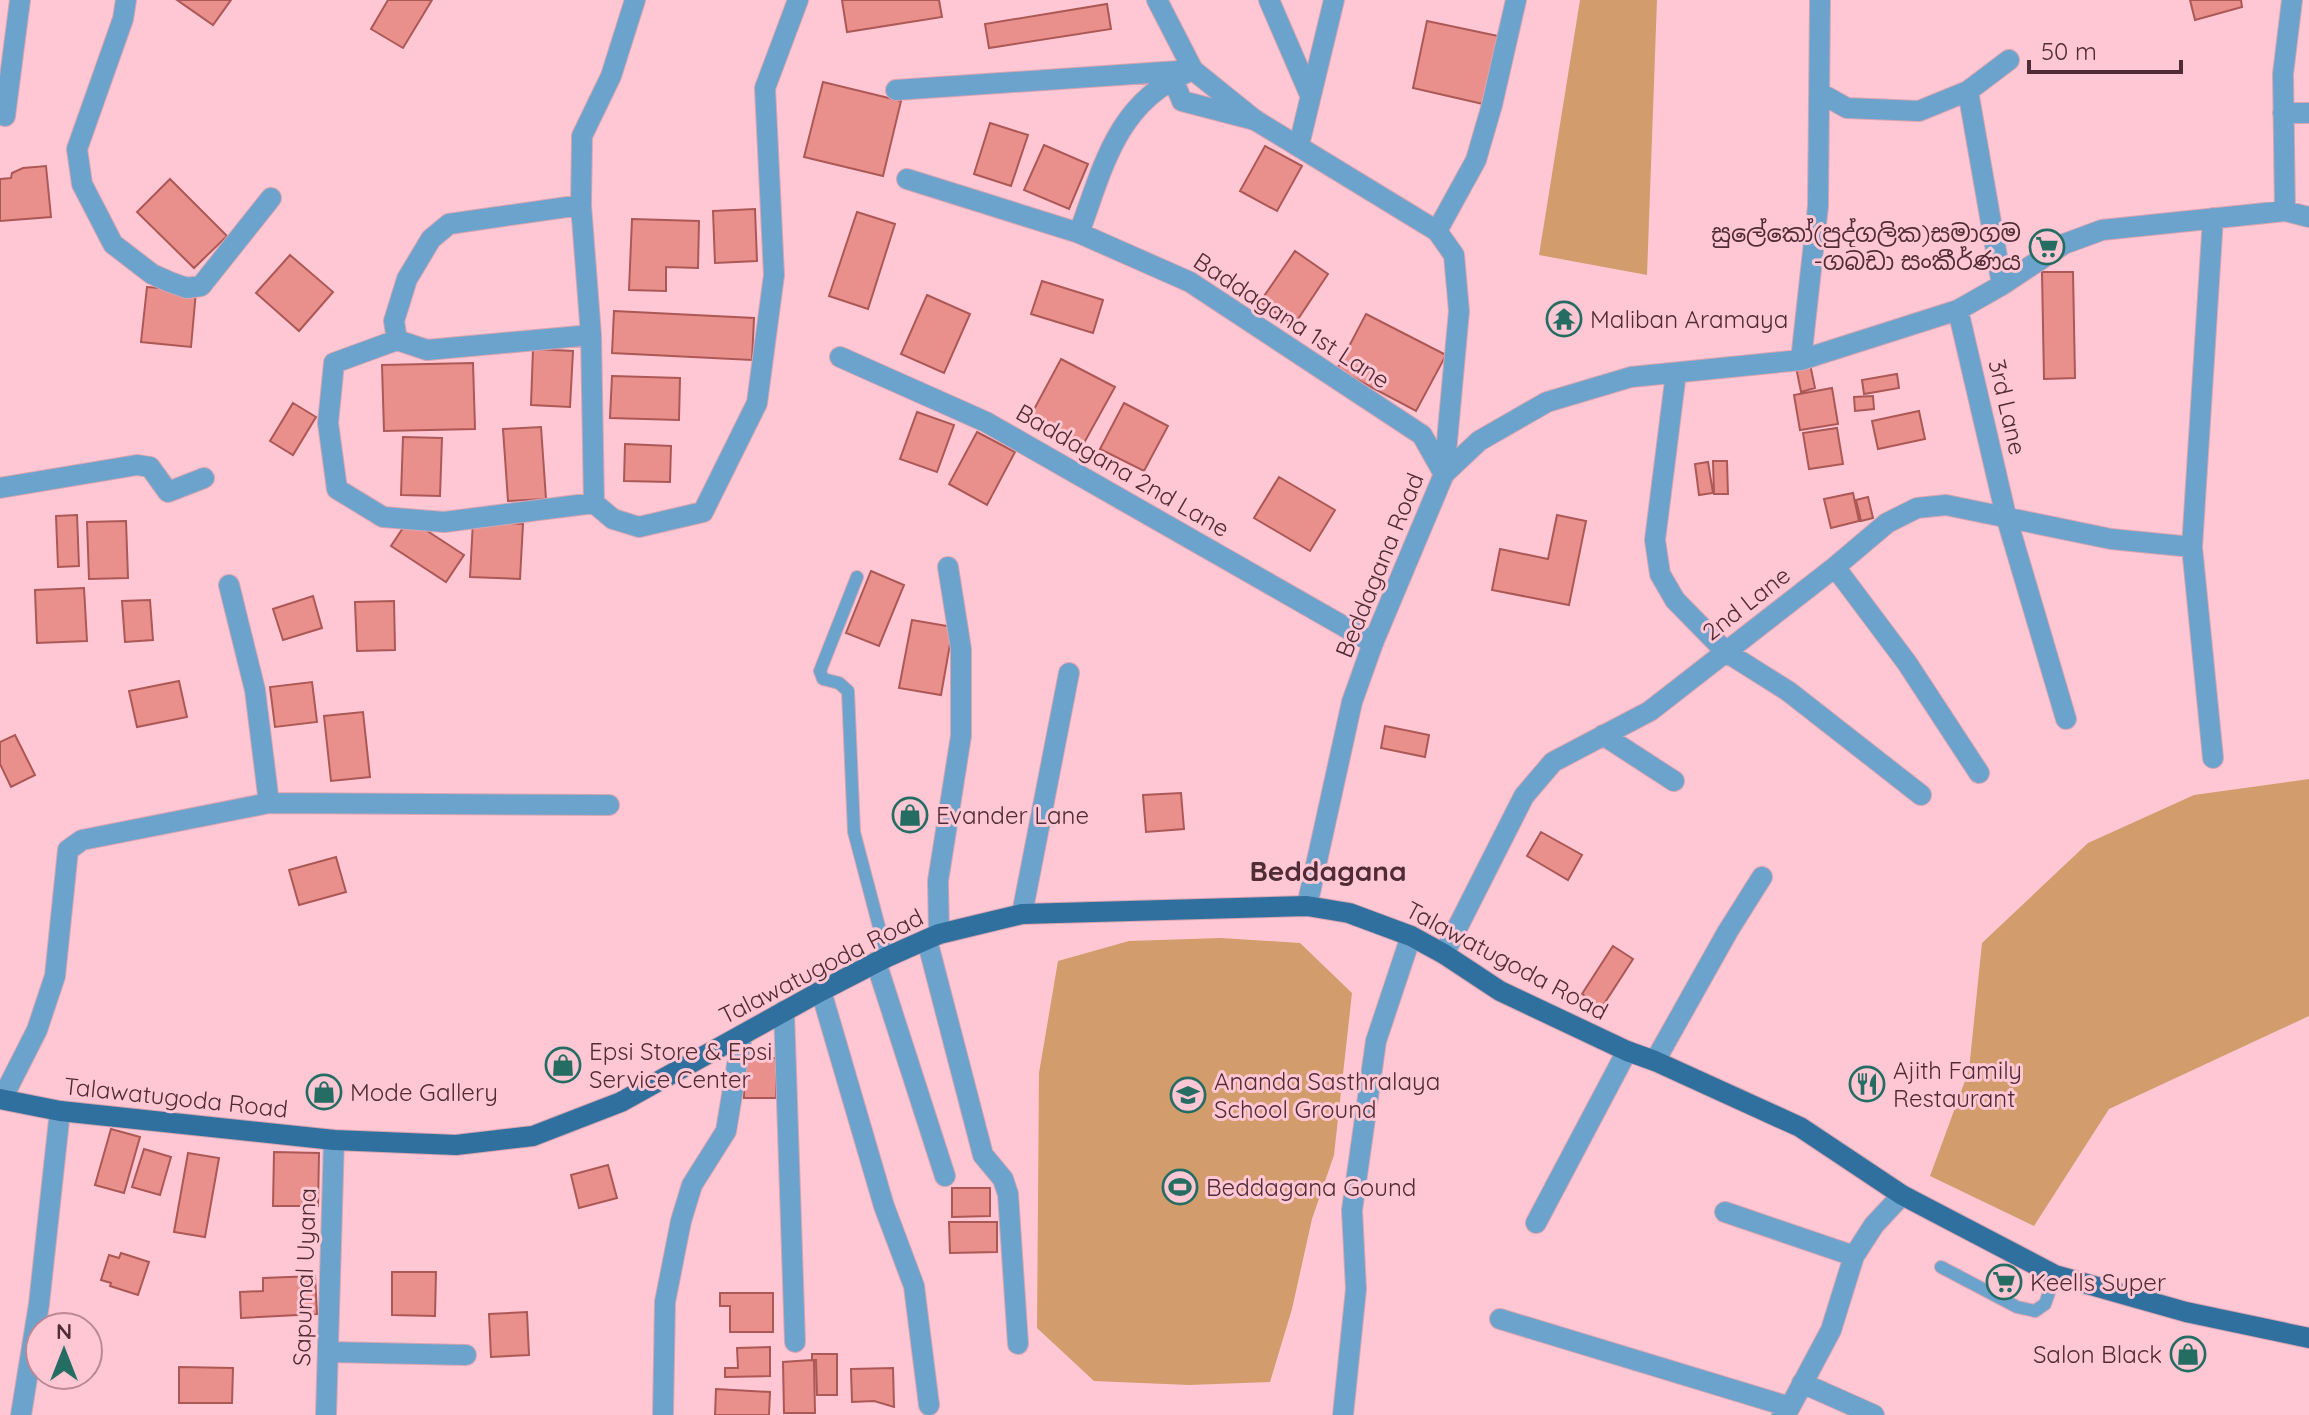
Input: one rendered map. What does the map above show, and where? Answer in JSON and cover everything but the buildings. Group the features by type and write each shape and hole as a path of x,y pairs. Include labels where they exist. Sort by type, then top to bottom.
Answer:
{"main road":[{"name":"Talawatugoda Road","path":"1,1099 60,1111 334,1140 456,1145 533,1136 621,1102 881,959 933,937 1022,914 1307,906 1349,913 1411,936 1500,991 1800,1127 1902,1195 2055,1275 2186,1312 2309,1338"}],"street":[{"path":"5,116 20,0"},
{"path":"126,0 123,19 77,149 82,184 113,244 152,274 187,288 201,286 271,198"},
{"path":"594,503 591,335 581,205 582,136 611,76 635,0"},
{"path":"591,335 427,350 397,340 334,363 328,423 337,489 383,517 444,522 594,503 613,519 639,527 703,512 757,403 774,275 765,88 798,0"},
{"path":"1157,0 1193,70 1255,120 1437,231 1476,160 1516,0"},
{"path":"1269,0 1310,95"},
{"path":"1299,145 1334,0"},
{"path":"1801,360 1818,206 1820,0"},
{"path":"2285,211 2283,74 2292,0"},
{"path":"1820,93 1847,108 1919,111 1968,91 2009,60"},
{"path":"1079,233 1111,147 1135,106 1173,79 1193,70"},
{"path":"896,90 1193,70"},
{"path":"1173,79 1182,101 1255,120"},
{"path":"1968,91 2002,285"},
{"path":"2283,113 2309,113"},
{"name":"Baddagana 1st Lane","path":"907,179 1079,233 1190,282 1422,435 1444,474"},
{"path":"397,340 394,321 407,279 431,239 449,224 581,205"},
{"path":"1444,474 1479,441 1547,402 1631,377 1801,360 1958,310 2064,244 2102,230 2285,211 2309,217"},
{"path":"2213,218 2192,547 2213,758"},
{"name":"Beddagana Road","path":"1307,906 1352,702 1373,643 1444,474 1459,311 1454,255 1437,231"},
{"name":"3rd Lane","path":"1958,310 2006,516 2066,719"},
{"name":"Baddagana 2nd Lane","path":"840,357 986,422 1373,643"},
{"path":"1676,373 1655,540 1660,574 1675,600 1726,652 1788,691 1921,795"},
{"path":"0,488 137,465 150,467 168,492 204,478"},
{"name":"2nd Lane","path":"1444,954 1524,796 1553,762 1650,711 1887,523 1917,508 1946,505 2111,539 2192,547"},
{"path":"948,567 961,649 961,736 938,881 933,937 983,1155 1003,1179 1008,1194 1018,1344"},
{"path":"1835,567 1907,663 1979,773"},
{"path":"229,585 255,690 269,803"},
{"path":"1022,914 1069,673"},
{"path":"1603,735 1674,781"},
{"path":"1,1099 37,1030 55,976 68,850 82,840 269,803 609,805"},
{"path":"1655,1061 1762,877"},
{"path":"1343,1415 1356,1289 1352,1210 1376,1041 1411,936"},
{"path":"881,959 945,1176"},
{"path":"821,991 884,1206 914,1286 929,1405"},
{"path":"784,1011 795,1342"},
{"path":"663,1415 665,1302 681,1221 692,1185 726,1131 742,1035"},
{"path":"1536,1223 1627,1051"},
{"path":"21,1415 39,1304 60,1111"},
{"name":"Sapumal Uyana","path":"326,1415 334,1140"},
{"path":"1500,1319 1786,1411 1831,1330 1854,1256 1874,1225 1902,1195"},
{"path":"1725,1212 1854,1256"},
{"path":"328,1352 466,1355"},
{"path":"1802,1383 1874,1415"}],"lane":[{"path":"857,577 820,671 823,679 839,683 848,691 854,832 881,959"},
{"path":"1941,1267 2017,1307 2035,1311 2045,1304 2055,1275"}],"shaded area":[{"path":"1580,0 1657,0 1647,275 1539,255"},
{"path":"2309,779 2309,1016 2109,1109 2034,1226 1930,1176 1969,1070 1982,943 2088,843 2194,795"},
{"name":"Beddagana Gound","path":"1221,938 1300,943 1352,993 1334,1155 1312,1219 1292,1309 1270,1382 1189,1385 1094,1381 1037,1328 1039,1073 1058,961 1129,941"}],"place":[{"name":"සුලේකෝ(පුද්ගලික)සමාගම -ගබඩා සංකීර්ණය","path":"2047,247"},
{"name":"Maliban Aramaya","path":"1564,319"},
{"name":"Evander Lane","path":"910,815"},
{"name":"Epsi Store & Epsi Service Center","path":"563,1065"},
{"name":"Ajith Family Restaurant","path":"1867,1084"},
{"name":"Mode Gallery","path":"324,1092"},
{"name":"Ananda Sasthralaya School Ground","path":"1188,1095"},
{"name":"Beddagana Gound","path":"1180,1187"},
{"name":"Keells Super","path":"2004,1282"},
{"name":"Salon Black","path":"2188,1354"}],"district":[{"name":"Beddagana","path":"1328,870"}]}
